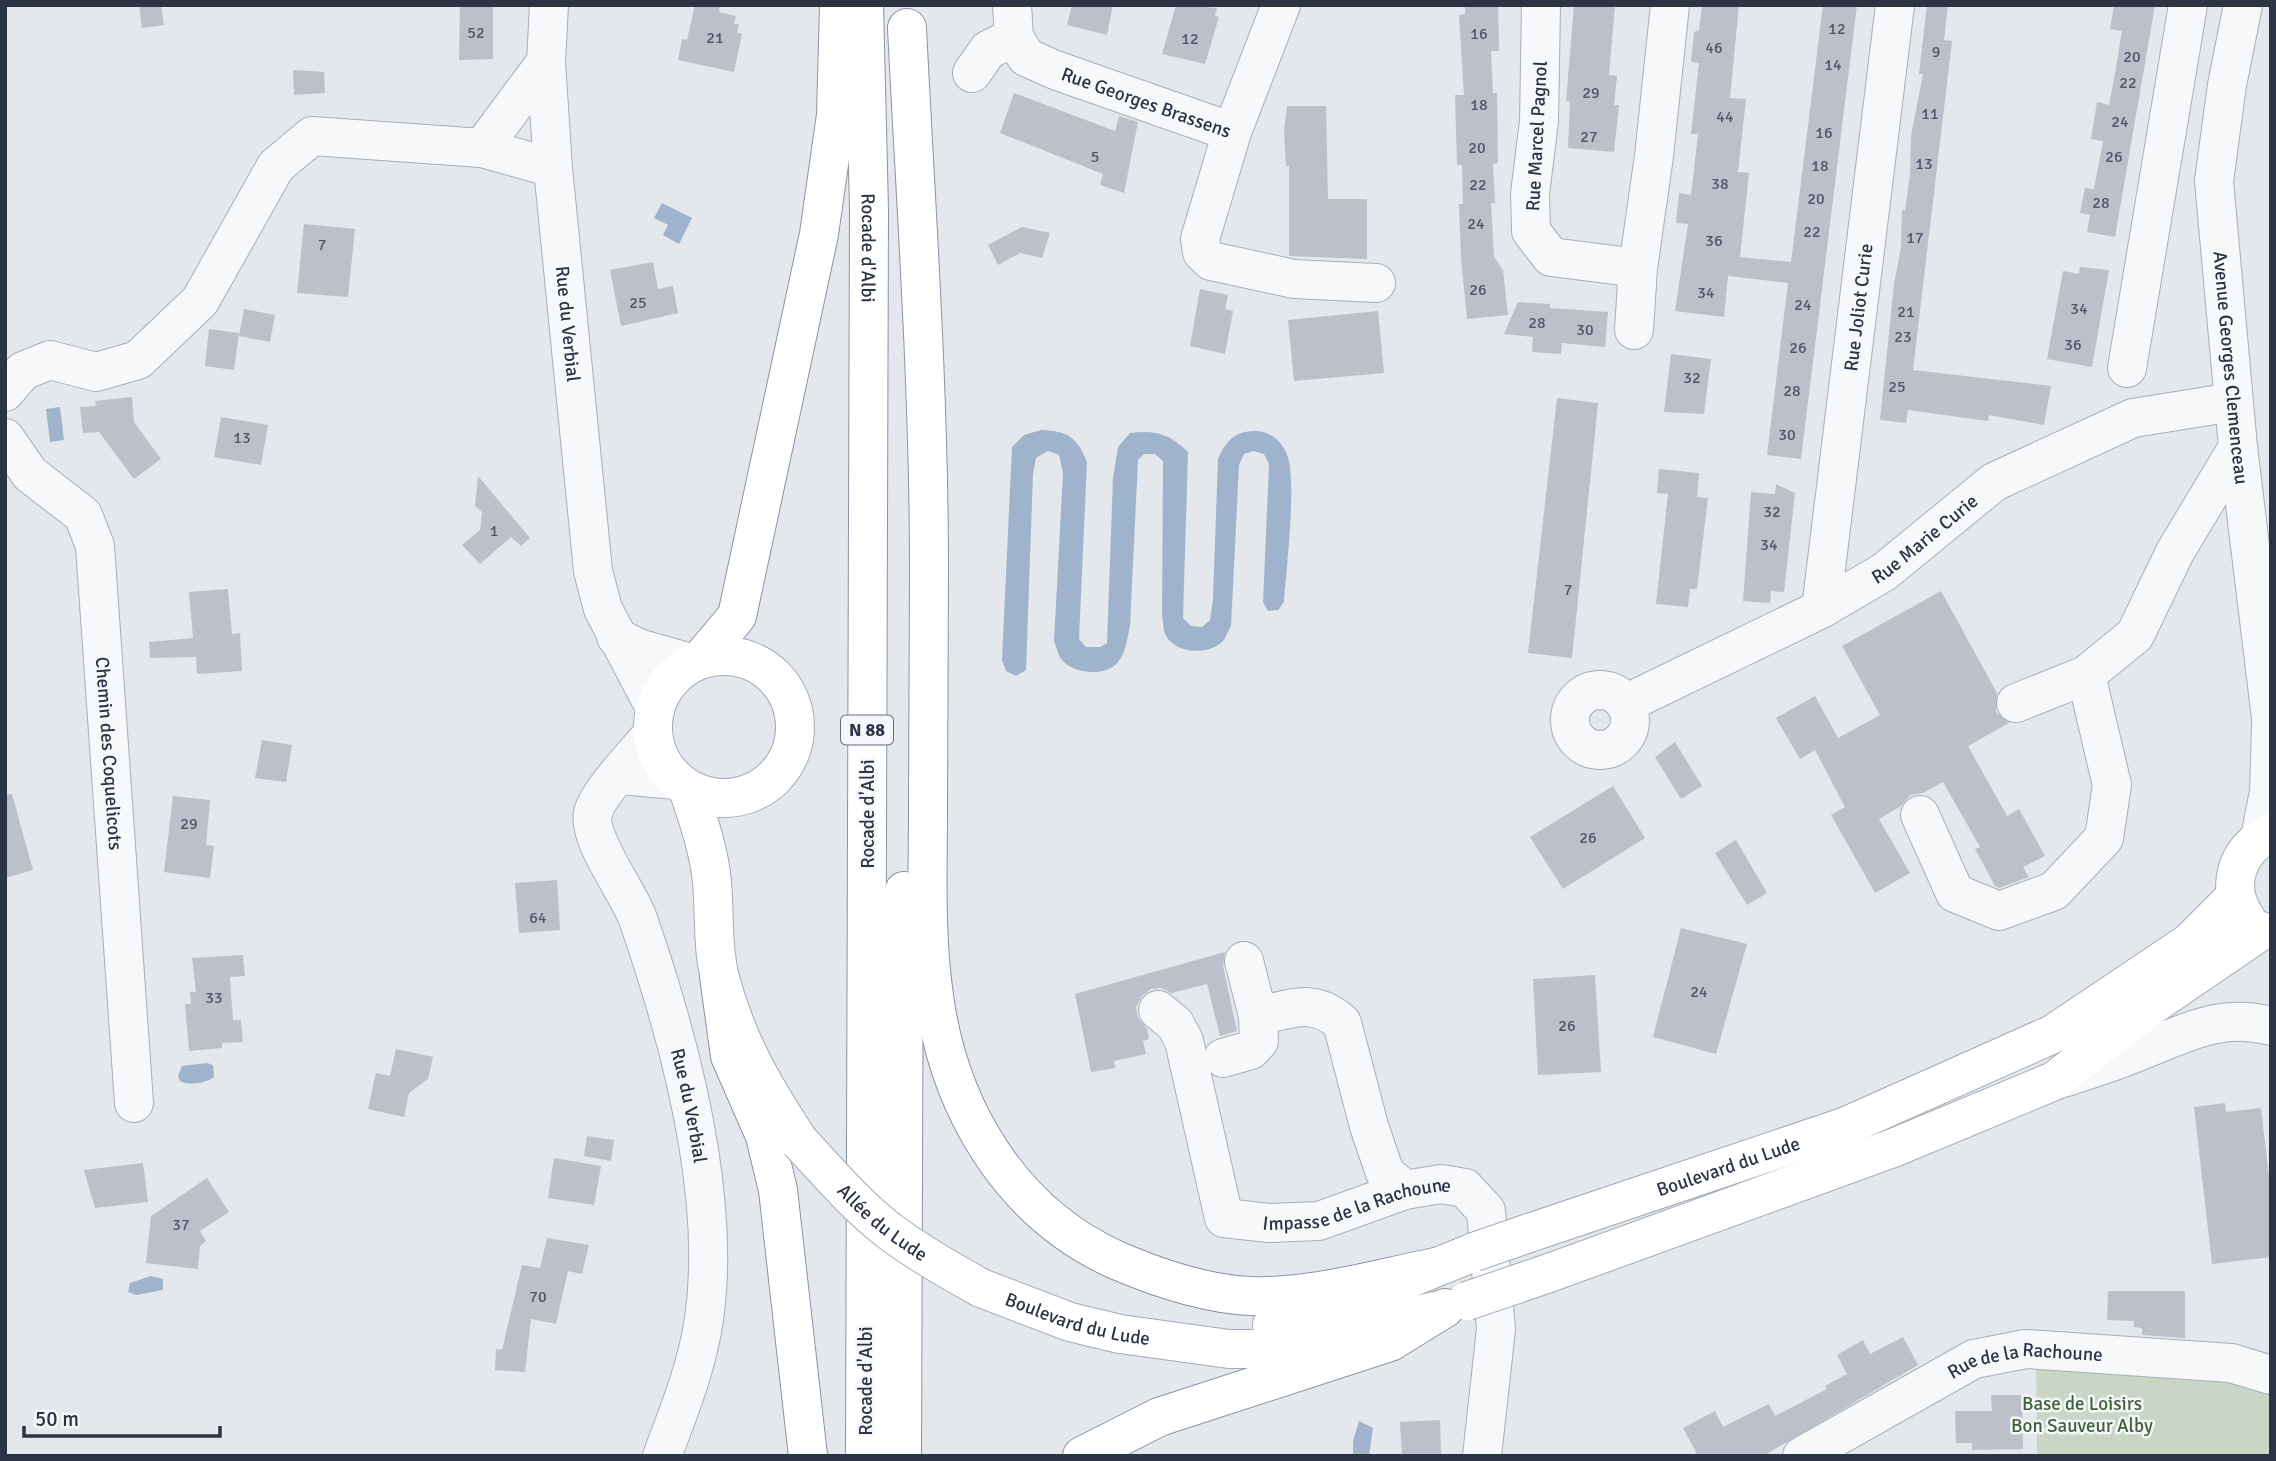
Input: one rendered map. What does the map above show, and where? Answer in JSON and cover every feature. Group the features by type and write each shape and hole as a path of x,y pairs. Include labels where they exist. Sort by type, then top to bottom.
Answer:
{"main road":[{"path":"808,1456 778,1190 765,1136 730,1056 712,929 712,882 702,831 682,784 660,758 654,720 663,690 675,675 696,661 737,616 811,275 836,115 839,5"},
{"name":"Rocade d'Albi","path":"864,5 869,170 865,1456"},
{"path":"907,17 929,466 928,881 934,995 950,1070 972,1124 1006,1177 1043,1213 1092,1249 1147,1273 1199,1289 1248,1296 1302,1294 1436,1267"},
{"name":"Rocade d'Albi","path":"902,1456 907,17"},
{"path":"696,661 723,654 746,658 767,669 783,685 793,706 796,730 791,752 779,773 762,788 730,833 712,882"},
{"path":"682,784 706,796 726,799 762,788"},
{"path":"2265,836 2247,849 2234,879 2240,910 2266,934"},
{"name":"Boulevard du Lude","path":"1177,1340 1265,1327 1349,1303 1474,1252 1844,1128 2053,1034 2190,942 2236,896"},
{"name":"Boulevard du Lude","path":"981,1288 1070,1322 1120,1334 1228,1349 1268,1349 1456,1305 1892,1148 2054,1081 2154,1004 2266,934"},
{"name":"Allée du Lude","path":"719,976 754,1072 799,1141 848,1194 888,1229 939,1265 981,1288"},
{"path":"1082,1456 1159,1417 1390,1342 1456,1305"}],"street":[{"name":"Rue du Verbial","path":"549,5 546,62 553,168 593,571 603,609 654,720 620,775 604,790 593,814 596,840 614,868 637,915 657,979 695,1124 708,1211 704,1319 689,1384 662,1456"},
{"name":"Rue Georges Brassens","path":"1013,21 1026,57 1055,70 1232,132 1280,5"},
{"name":"Rue Marcel Pagnol","path":"1541,5 1539,121 1530,194 1531,231 1550,257 1638,268"},
{"path":"1634,330 1638,268 1654,156 1670,5"},
{"name":"Rue Joliot Curie","path":"1821,609 1895,5"},
{"path":"2127,368 2174,74 2188,5"},
{"name":"Avenue Georges Clemenceau","path":"2244,5 2227,85 2214,181 2233,402 2267,658 2271,718"},
{"path":"972,74 1013,21"},
{"path":"482,148 546,62"},
{"path":"2174,74 2227,85"},
{"path":"1232,132 1200,239 1202,252 1211,261 1294,279 1376,283"},
{"path":"5,392 23,371 50,360 96,372 138,360 200,300 276,166 312,136 482,148 553,168"},
{"name":"Rue Marie Curie","path":"1625,704 1821,609 1884,572 1994,481 2133,418 2233,402"},
{"name":"Chemin des Coquelicots","path":"5,438 30,474 83,515 95,545 134,1103"},
{"path":"2016,703 2086,676 2134,635 2175,552 2238,447"},
{"path":"616,637 638,648 696,661"},
{"path":"1920,815 1955,893 1999,911 2054,891 2104,838 2112,785 2086,676"},
{"path":"2265,836 2271,725"},
{"path":"620,775 682,784"},
{"path":"1223,1058 1251,1049 1259,1041 1258,1016 1244,961"},
{"path":"1258,1016 1307,1006 1329,1012 1342,1024 1369,1126 1385,1173 1405,1190"},
{"name":"Impasse de la Rachoune","path":"1158,1010 1175,1024 1184,1041 1224,1217 1269,1223 1320,1221 1405,1190 1441,1184 1465,1188 1486,1211 1496,1329 1482,1456"},
{"name":"Boulevard du Lude","path":"2054,1081 2135,1053 2187,1030 2218,1021 2248,1020 2271,1026"},
{"name":"Rue de la Rachoune","path":"1802,1456 1974,1359 2026,1349 2231,1363 2271,1376"},
{"path":"2231,1363 2271,1360"}],"green space":[{"name":"Base de Loisirs Bon Sauveur Alby","path":"2036,1368 2271,1386 2271,1456 2037,1456"}],"water":[{"path":"662,203 692,218 679,244 663,235 668,225 654,218"},
{"path":"60,407 64,440 50,442 46,409"},
{"path":"1041,430 1070,437 1087,462 1079,639 1086,647 1100,647 1107,643 1113,478 1118,447 1130,433 1162,435 1188,452 1183,618 1191,626 1202,627 1210,620 1213,600 1218,459 1231,439 1245,432 1263,432 1280,443 1286,452 1291,481 1284,602 1278,610 1268,611 1263,602 1269,464 1264,454 1254,451 1244,454 1239,465 1231,626 1217,646 1201,651 1184,649 1170,641 1164,632 1162,613 1163,461 1155,454 1144,454 1138,460 1130,626 1124,653 1114,666 1102,671 1081,670 1068,665 1060,657 1054,641 1063,473 1059,455 1048,451 1036,458 1033,474 1026,670 1016,676 1006,671 1002,660 1012,447 1024,435"},
{"path":"207,1063 213,1065 214,1077 197,1083 180,1081 178,1076 182,1066"},
{"path":"151,1276 163,1279 163,1290 136,1295 128,1292 130,1283"},
{"path":"1359,1421 1373,1428 1369,1456 1353,1456 1353,1441"}],"building":[{"path":"139,5 161,5 164,25 142,28"},
{"path":"460,5 493,5 493,59 459,60"},
{"path":"695,5 720,5 719,12 736,16 734,24 739,24 737,33 742,34 734,72 678,60 682,39 687,40"},
{"path":"1072,5 1113,5 1107,35 1067,25"},
{"path":"1176,5 1217,8 1215,16 1219,17 1205,64 1162,54"},
{"path":"1465,5 1498,5 1499,51 1491,51 1493,93 1497,93 1498,163 1493,164 1495,203 1491,203 1494,257 1503,270 1508,315 1467,319 1459,204 1463,204 1462,165 1457,165 1455,95 1464,95 1459,15 1465,14"},
{"path":"1574,5 1615,5 1609,75 1617,76 1614,105 1619,105 1614,152 1568,148 1570,102 1566,101"},
{"path":"1702,5 1739,5 1730,98 1746,99 1738,172 1749,173 1740,257 1791,262 1823,5 1857,5 1801,459 1767,455 1788,283 1728,276 1724,317 1675,311 1688,224 1676,223 1679,193 1691,195 1698,134 1691,134 1699,63 1691,62 1694,32 1699,30"},
{"path":"1927,5 1948,5 1944,40 1952,41 1913,370 2051,386 2044,425 1989,415 1988,421 1908,410 1906,423 1880,420 1894,284 1901,247 1902,210 1905,211 1910,174 1911,136 1923,74 1919,74"},
{"path":"2114,5 2155,5 2115,237 2087,232 2090,215 2080,213 2085,188 2094,189 2103,141 2091,139 2097,102 2109,105 2116,68 2122,31 2110,29"},
{"path":"293,70 324,72 325,93 294,95"},
{"path":"1014,93 1115,131 1119,116 1138,122 1124,193 1100,185 1103,174 1000,133"},
{"path":"1287,106 1326,106 1328,199 1367,199 1367,259 1289,256 1289,166 1286,166 1284,130"},
{"path":"304,224 355,229 348,297 297,293"},
{"path":"1022,227 1050,233 1042,258 1020,253 998,265 988,245"},
{"path":"653,262 658,289 673,286 678,313 621,326 610,270"},
{"path":"2080,267 2109,270 2092,367 2047,359 2063,271 2079,274"},
{"path":"1200,289 1228,295 1225,309 1233,311 1225,354 1190,346"},
{"path":"1518,302 1550,304 1550,308 1608,312 1605,347 1562,343 1561,354 1532,352 1533,337 1504,334"},
{"path":"244,309 275,315 270,342 239,336"},
{"path":"1378,311 1384,373 1294,381 1288,320"},
{"path":"209,329 239,333 234,370 205,366"},
{"path":"1671,354 1711,359 1704,414 1664,412"},
{"path":"132,397 134,422 161,459 134,479 99,432 83,433 80,407 96,406 95,401"},
{"path":"1557,398 1598,403 1572,658 1528,653"},
{"path":"221,417 268,425 261,465 214,457"},
{"path":"1659,469 1699,473 1697,497 1708,498 1697,589 1690,589 1688,607 1656,604 1668,494 1657,493"},
{"path":"478,476 530,538 521,546 511,537 480,564 462,545 480,530 482,512 475,506"},
{"path":"1776,484 1795,493 1784,592 1771,591 1770,603 1743,601 1751,492 1775,494"},
{"path":"228,589 232,634 240,633 242,671 197,674 196,657 150,658 149,642 193,638 189,592"},
{"path":"1941,591 1997,693 1996,712 2009,723 1968,746 2007,816 2019,809 2045,856 2023,867 2029,877 1999,888 1995,886 1975,849 1980,847 1943,782 1923,793 1910,795 1901,806 1879,819 1910,873 1875,893 1831,815 1845,807 1815,750 1800,759 1776,718 1815,696 1838,738 1880,715 1842,646"},
{"path":"262,740 292,745 286,782 255,778"},
{"path":"1675,742 1702,786 1681,799 1655,757"},
{"path":"1613,786 1645,838 1563,889 1530,837"},
{"path":"12,794 33,870 5,878 5,795"},
{"path":"173,796 210,800 206,845 214,846 210,878 164,872"},
{"path":"1736,840 1767,893 1747,905 1715,853"},
{"path":"557,880 560,930 519,933 515,883"},
{"path":"1681,928 1747,944 1716,1054 1653,1037"},
{"path":"1225,952 1223,966 1237,1031 1220,1036 1207,984 1171,993 1161,988 1151,989 1142,996 1136,1007 1138,1018 1147,1029 1149,1039 1143,1041 1146,1054 1114,1061 1115,1068 1091,1072 1075,994"},
{"path":"243,955 245,976 230,977 233,1020 241,1020 243,1042 222,1043 222,1048 189,1051 185,1004 191,1004 190,992 196,992 192,958"},
{"path":"1595,975 1601,1072 1538,1075 1533,979"},
{"path":"396,1049 433,1057 428,1079 409,1093 404,1117 368,1109 376,1073 390,1076"},
{"path":"2225,1103 2226,1112 2261,1108 2271,1194 2271,1257 2212,1264 2194,1107"},
{"path":"587,1136 614,1140 611,1161 584,1156"},
{"path":"554,1158 601,1166 594,1205 548,1198"},
{"path":"143,1163 148,1202 95,1208 84,1170"},
{"path":"207,1178 229,1212 200,1231 206,1241 200,1246 198,1269 146,1263 151,1216"},
{"path":"547,1238 589,1245 582,1274 568,1271 556,1324 531,1319 525,1372 495,1370 496,1349 502,1350 522,1265 540,1268"},
{"path":"2108,1291 2185,1291 2185,1338 2142,1335 2142,1328 2134,1327 2134,1321 2107,1320"},
{"path":"1903,1337 1918,1365 1763,1456 1698,1456 1683,1428 1715,1411 1723,1427 1769,1404 1775,1416 1827,1389 1825,1386 1847,1374 1837,1355 1863,1340 1870,1354"},
{"path":"1991,1395 2022,1395 2023,1449 1972,1450 1972,1443 1956,1443 1955,1411 1992,1411"},
{"path":"1440,1420 1441,1456 1402,1456 1400,1422"}]}
